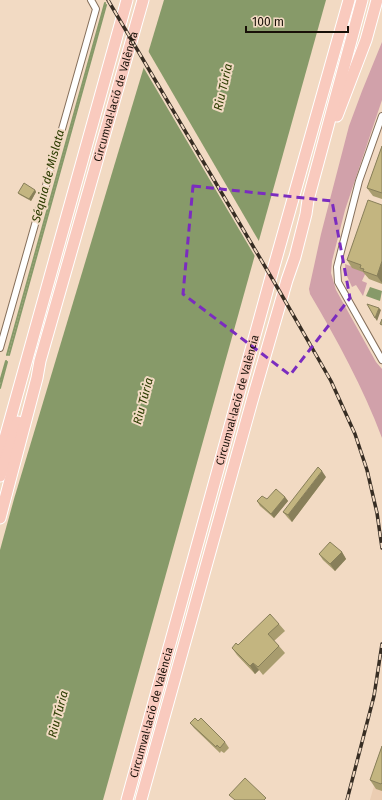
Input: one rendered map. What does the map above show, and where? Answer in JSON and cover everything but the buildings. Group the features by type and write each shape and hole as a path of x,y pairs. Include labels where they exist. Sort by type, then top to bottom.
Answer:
{"highway":[{"name":"Circumval·lació de València","path":"0,456 127,0"},
{"name":"Circumval·lació de València","path":"0,518 37,378 40,361 143,0"},
{"name":"Circumval·lació de València","path":"127,800 264,300 349,0"},
{"name":"Circumval·lació de València","path":"141,800 252,400 306,214 308,200 362,0"},
{"path":"306,214 313,202 338,114 366,40 378,0"},
{"path":"0,476 32,377 40,361"}],"street":[{"path":"0,348 96,9 91,0"},
{"path":"382,116 359,181 337,267 338,282 382,360"}],"highlighted area":[{"path":"193,186 332,201 350,298 290,375 183,294"}],"shaded area":[{"path":"382,42 382,100 345,210 332,261 331,273 336,290 376,362 382,369 382,438 358,382 340,346 310,294 309,289 321,234 349,126"},
{"path":"345,264 366,272 362,281 367,283 363,296 356,285 352,287 346,274"},
{"path":"382,757 382,800 370,800 381,761"}],"water":[{"name":"Riu Túria","path":"164,0 326,0 103,800 0,800 0,550"},
{"path":"370,287 382,291 380,301 366,296"}],"pier":[{"path":"147,49 260,243 256,258 142,65"}],"waterway":[{"name":"Séquia de Mislata","path":"7,355 105,3"},
{"name":"Séquia de Mislata","path":"9,355 106,5"},
{"name":"Séquia de Mislata","path":"0,382 6,361"},
{"name":"Séquia de Mislata","path":"0,388 7,362"}],"railway":[{"path":"108,0 331,381 355,434 367,470 377,513 382,548"},
{"path":"347,800 374,696 382,644"}]}
